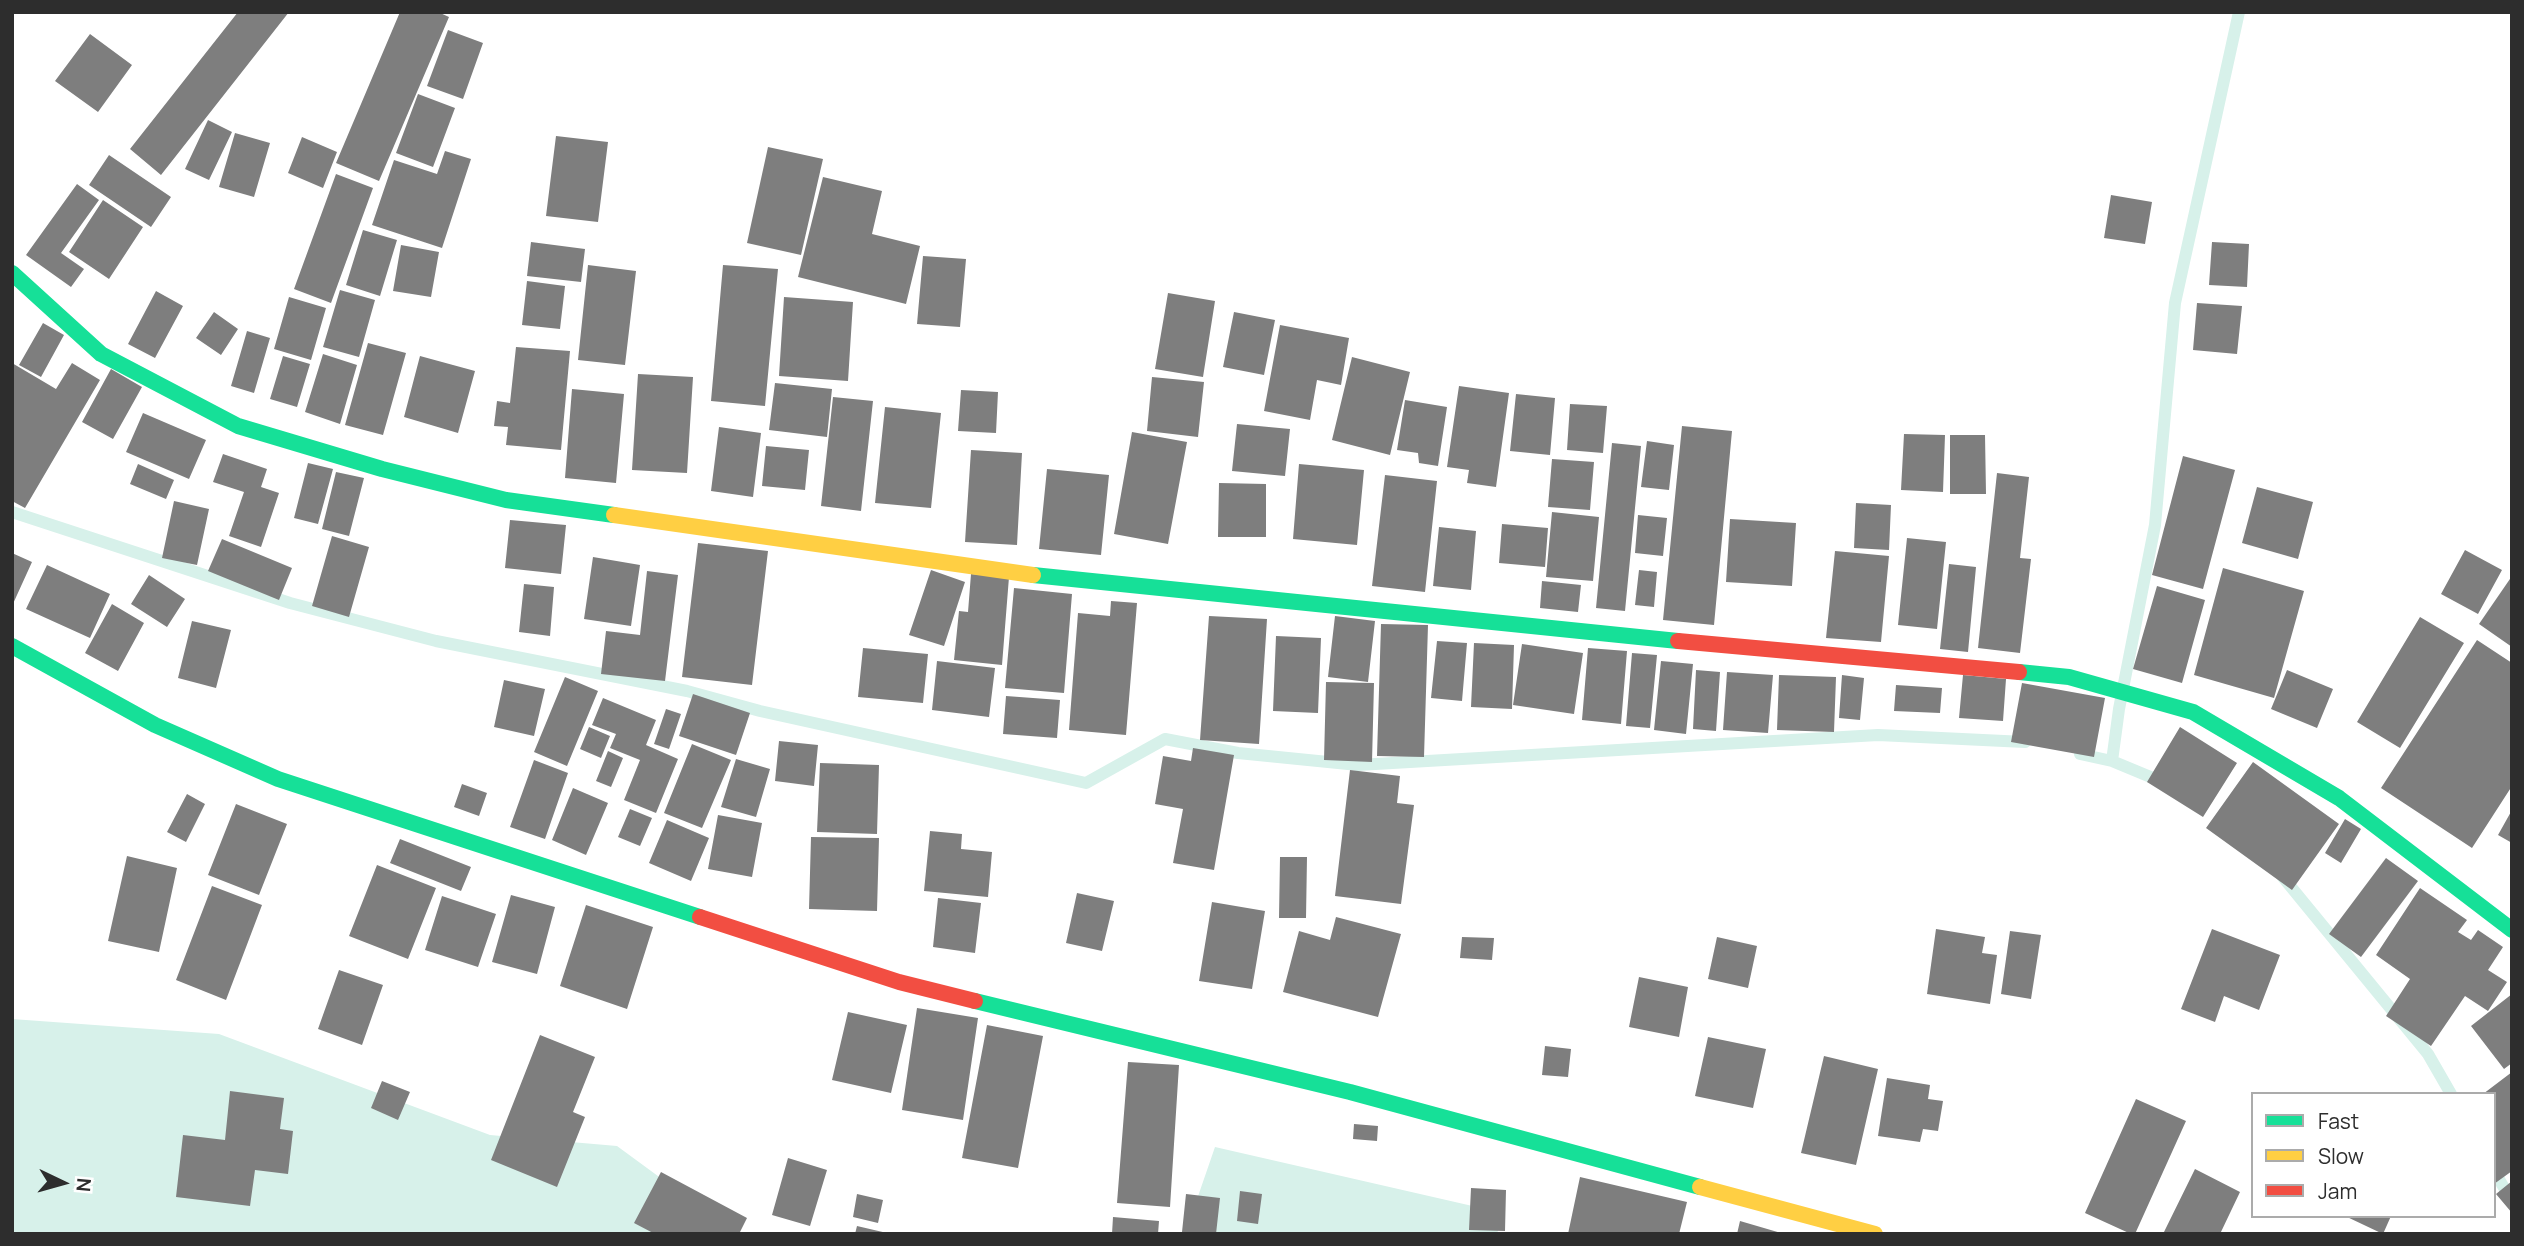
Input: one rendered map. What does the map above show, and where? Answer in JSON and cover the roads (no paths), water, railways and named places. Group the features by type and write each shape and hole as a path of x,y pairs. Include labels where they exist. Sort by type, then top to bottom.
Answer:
{"street":[{"path":"12,273 101,354 238,426 382,469 506,500 1064,579 1472,622 2069,677 2193,712 2339,798 2512,930"},
{"path":"12,646 155,725 278,779 898,982 1350,1092 1875,1234"}],"waterway":[{"path":"2112,761 2119,709 2155,525 2175,303 2239,12"},
{"path":"12,512 290,603 436,641 687,691 760,711 1086,783 1165,739 1238,753 1358,765 1878,735 2025,742"},
{"path":"2080,754 2112,761 2165,783"},
{"path":"2282,876 2428,1054 2450,1092"},
{"path":"2496,1174 2512,1201"}]}
